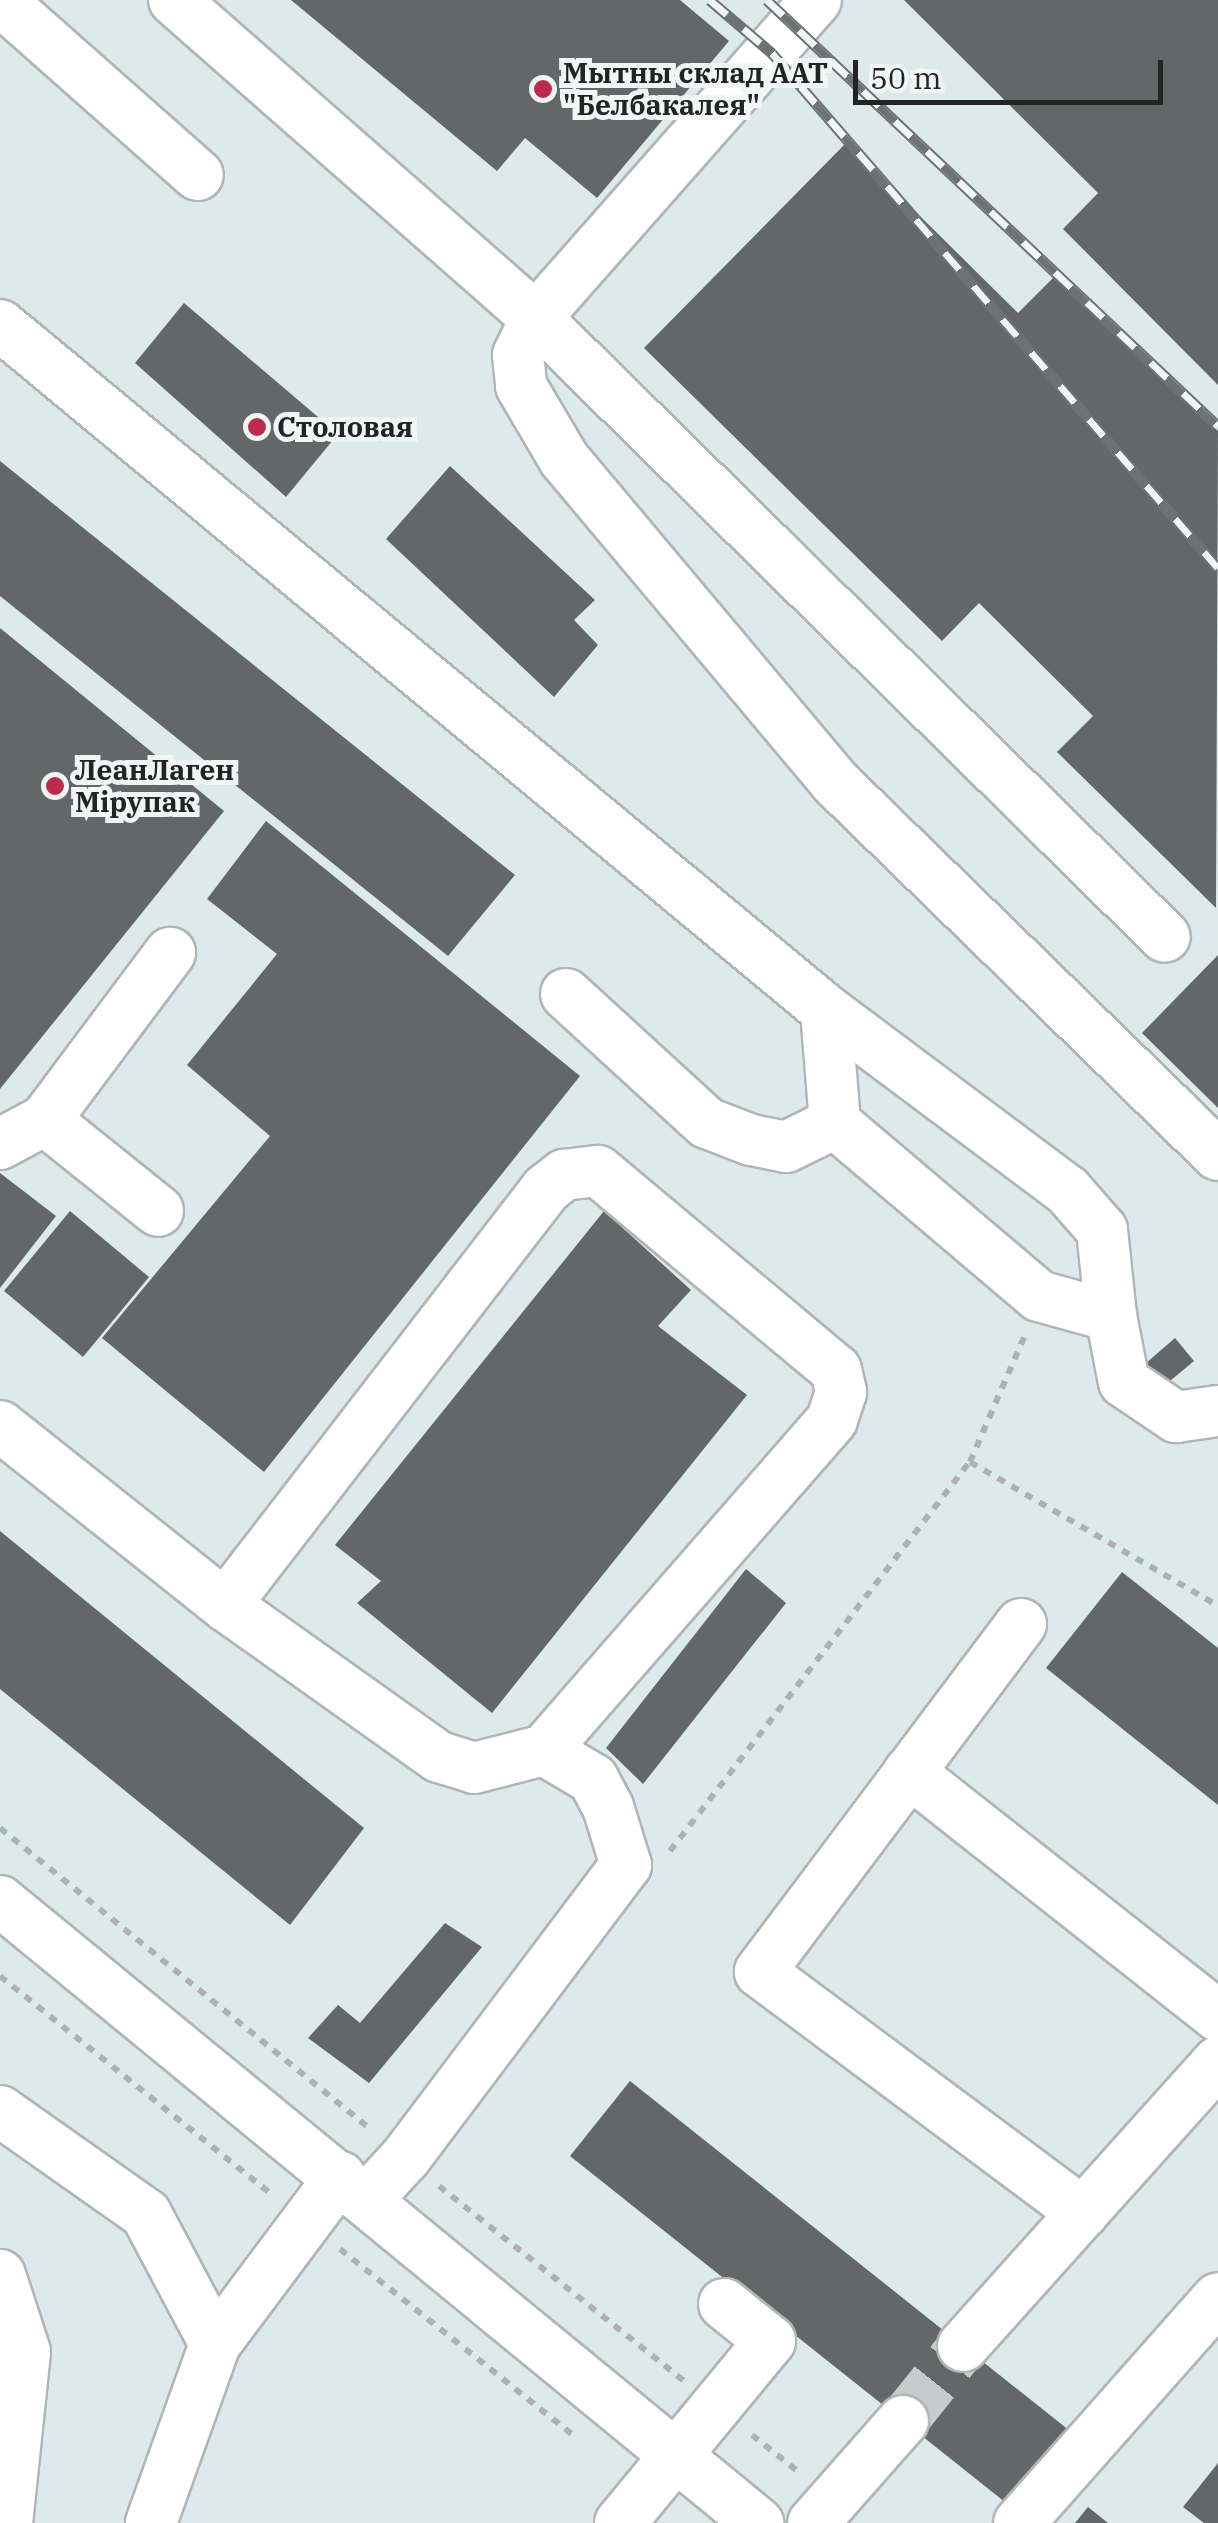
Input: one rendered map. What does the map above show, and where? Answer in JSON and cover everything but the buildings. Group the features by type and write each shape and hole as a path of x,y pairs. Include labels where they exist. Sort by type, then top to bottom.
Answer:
{"lane":[{"path":"0,0 198,175"},
{"path":"174,0 536,318 1165,936"},
{"path":"816,0 536,318 518,355 521,386 564,459 836,783 1218,1155"},
{"path":"0,325 826,1010 1066,1190 1102,1230 1110,1316 1124,1382 1176,1416 1218,1410"},
{"path":"0,1144 45,1120 170,953"},
{"path":"566,994 707,1122 751,1140 786,1147 835,1123"},
{"path":"826,1010 835,1123 1039,1296 1110,1316"},
{"path":"45,1120 158,1211"},
{"path":"0,1426 225,1604 439,1758 474,1768 544,1750 832,1420 841,1392 836,1370 598,1172 564,1175 546,1189 225,1604"},
{"path":"1020,1624 760,1972 1083,2213"},
{"path":"151,2523 215,2344 353,2188 405,2158 626,1865 608,1807 593,1779 544,1750"},
{"path":"908,1772 1218,2016"},
{"path":"0,1900 758,2523"},
{"path":"963,2346 1218,2062"},
{"path":"0,2111 146,2214 215,2344"},
{"path":"0,2275 25,2352 8,2523"},
{"path":"1019,2523 1218,2298"},
{"path":"620,2523 770,2342 724,2304"},
{"path":"813,2523 903,2421"}],"path":[{"path":"665,1857 970,1462 992,1419 1039,1296"},
{"path":"970,1462 1218,1606"}],"shaded area":[{"path":"0,0 1218,0 1218,2523 0,2523"}],"tunnel":[{"path":"903,2421 963,2346"}],"railway":[{"path":"710,0 772,53 1218,568"},
{"path":"767,0 1218,426"}],"place":[{"name":"Мытны склад ААТ \"Белбакалея\"","path":"543,89"},
{"name":"Столовая","path":"257,427"},
{"name":"ЛеанЛаген Мірупак","path":"55,786"}]}
